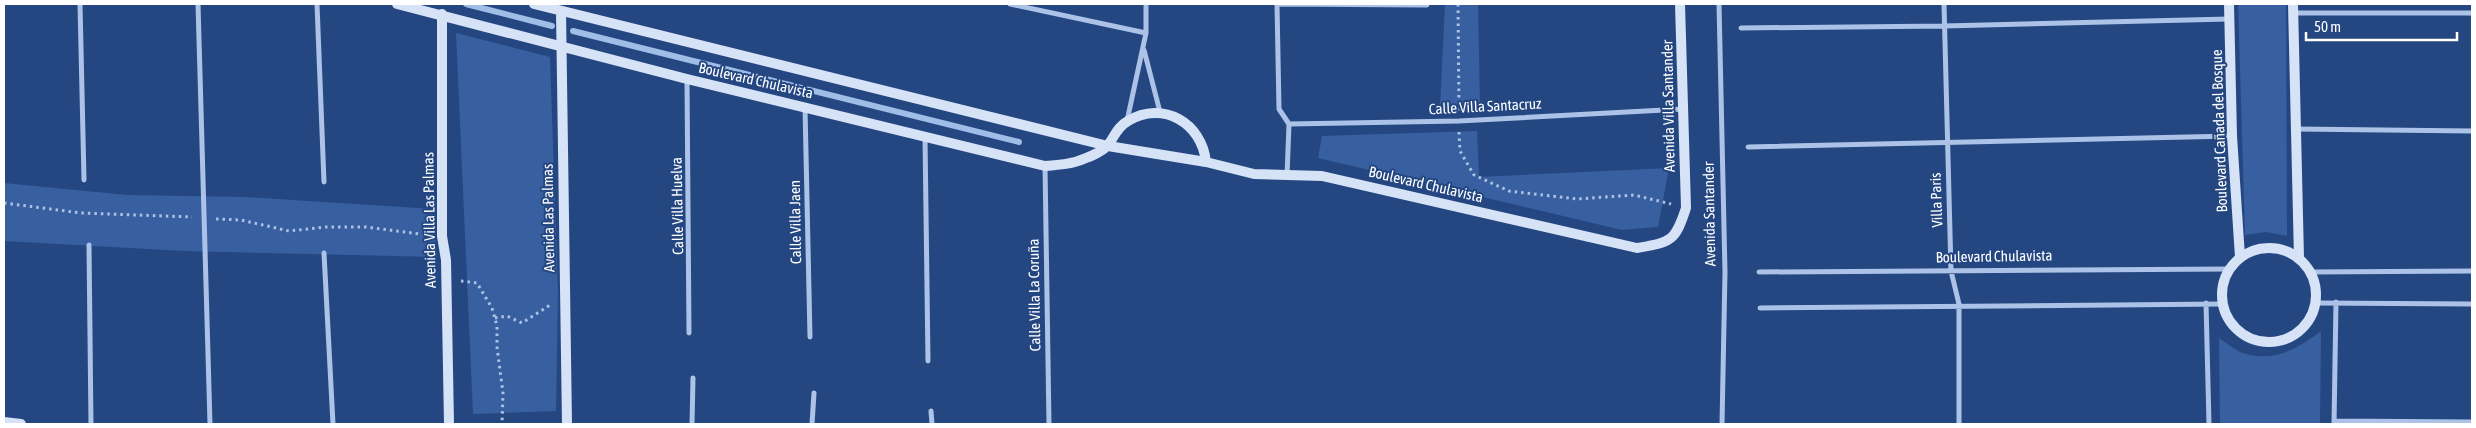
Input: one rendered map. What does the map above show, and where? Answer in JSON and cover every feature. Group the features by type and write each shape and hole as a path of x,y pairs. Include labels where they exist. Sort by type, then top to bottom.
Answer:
{"street":[{"path":"80,4 84,180"},
{"path":"198,4 210,424"},
{"path":"317,4 324,182"},
{"name":"Boulevard Chulavista","path":"397,4 442,14 687,79 1045,166 1066,164 1087,158 1108,146 1113,134 1126,121"},
{"name":"Boulevard Chulavista","path":"534,4 1108,146 1206,162 1254,174 1322,176 1638,248"},
{"path":"1010,4 1146,33"},
{"path":"1126,121 1146,33 1146,4"},
{"path":"1287,176 1289,124 1279,109 1277,4 1428,5"},
{"name":"Avenida Villa Santander","path":"1680,4 1686,208"},
{"name":"Avenida Santander","path":"1719,4 1726,272 1722,424"},
{"name":"Villa Paris","path":"1944,4 1946,142 1952,271 1959,304 1959,424"},
{"name":"Boulevard Cañada del Bosque","path":"2229,4 2232,136 2240,257"},
{"path":"2299,258 2293,8 2472,14"},
{"name":"Avenida Las Palmas","path":"561,10 567,424"},
{"name":"Avenida Villa Las Palmas","path":"442,14 442,236 449,424"},
{"path":"1741,28 1944,26 2229,19"},
{"path":"1143,48 1160,112"},
{"name":"Calle Villa Huelva","path":"687,79 689,333"},
{"name":"Calle Villa Jaen","path":"805,107 810,337"},
{"name":"Calle Villa Santacruz","path":"1289,124 1459,121 1683,109"},
{"path":"1126,121 1143,114 1160,112 1181,119 1196,132 1205,148 1206,162"},
{"path":"2296,130 2472,131"},
{"path":"925,136 928,361"},
{"path":"1748,147 2232,136"},
{"name":"Calle Villa La Coruña","path":"1045,166 1049,424"},
{"name":"Avenida Santander","path":"1638,248 1666,243 1679,229 1686,208"},
{"path":"89,245 91,424"},
{"path":"2269,247 2285,250 2299,258 2311,272 2316,287 2316,303 2310,319 2300,331 2286,339 2269,342 2253,340 2239,332 2228,319 2222,304 2222,292 2229,268 2240,257 2254,250 2269,247"},
{"path":"324,253 333,424"},
{"name":"Boulevard Chulavista","path":"1759,272 2229,268"},
{"path":"2311,272 2472,271"},
{"path":"2336,302 2334,422 2472,422"},
{"path":"2206,303 2209,424"},
{"path":"2316,303 2472,304"},
{"path":"1760,308 1959,304 2222,304"},
{"path":"692,424 693,378"},
{"path":"812,424 814,393"},
{"path":"931,411 932,424"},
{"path":"4,422 21,424"}],"path":[{"path":"1458,4 1460,150 1474,175 1509,191 1577,199 1634,195 1686,208"},
{"path":"4,203 81,212 241,220 289,231 326,226 366,227 413,235 442,236"},
{"path":"445,278 477,283 492,308 495,318 504,393 502,424"},
{"path":"495,318 507,316 522,323 564,296"}],"shaded area":[{"path":"1445,4 1478,4 1480,105 1440,108"},
{"path":"2238,4 2286,4 2287,236 2266,232 2245,235"},
{"path":"456,33 550,57 558,293 556,411 473,414"},
{"path":"1477,131 1479,177 1669,168 1658,227 1622,230 1318,158 1322,136"},
{"path":"4,183 127,195 245,197 433,209 437,257 184,251 4,241"},
{"path":"2321,331 2320,424 2220,424 2219,338 2243,353 2267,356 2277,355 2295,348"}],"waterway":[{"path":"466,4 552,26"},
{"path":"573,31 1019,142"}]}
